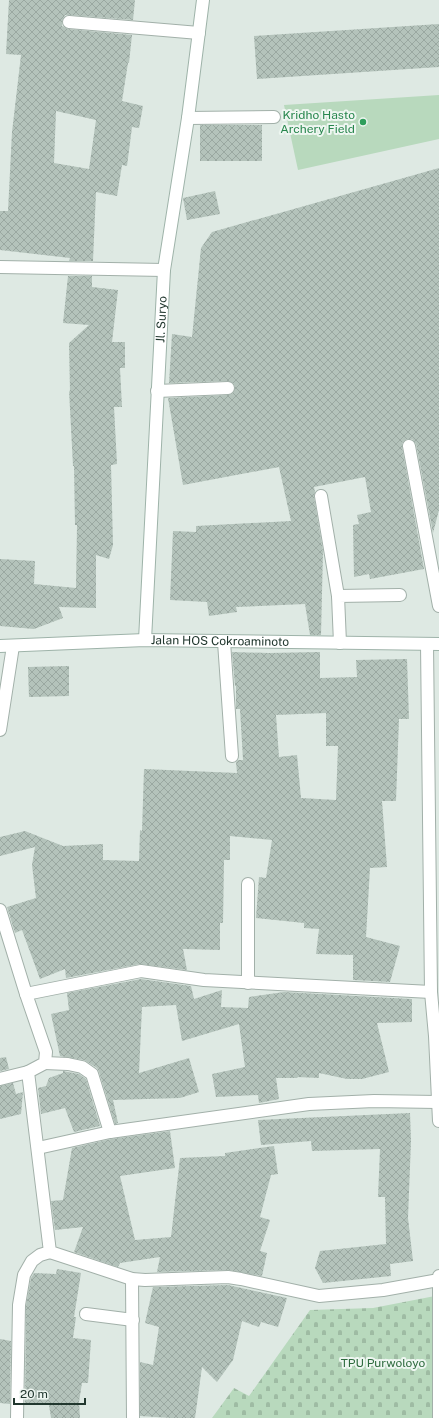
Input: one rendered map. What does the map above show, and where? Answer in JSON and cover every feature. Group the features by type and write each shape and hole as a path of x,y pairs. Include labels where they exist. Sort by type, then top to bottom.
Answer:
{"street":[{"name":"Jl. Suryo","path":"145,640 156,391 164,270 188,118 203,0"},
{"path":"69,22 199,33"},
{"path":"188,118 274,117"},
{"path":"0,267 164,270"},
{"path":"156,391 228,388"},
{"path":"409,446 439,606"},
{"path":"321,496 338,596 340,643"},
{"path":"338,596 400,595"},
{"name":"Jalan HOS Cokroaminoto","path":"0,646 145,640 439,644"},
{"path":"224,642 232,756"},
{"path":"427,644 431,992 435,1036 439,1121"},
{"path":"0,730 13,646"},
{"path":"248,884 248,983"},
{"path":"0,910 46,1052 45,1064"},
{"path":"26,994 142,971 204,980 431,992"},
{"path":"0,1079 28,1072 45,1064 68,1064 82,1067 92,1074 110,1132"},
{"path":"28,1072 50,1252"},
{"path":"38,1148 110,1132 309,1104 374,1101 437,1102"},
{"path":"17,1418 19,1306 24,1276 32,1260 50,1252 132,1279 144,1280 228,1277 319,1296 383,1290 439,1280"},
{"path":"439,1276 439,1418"},
{"path":"132,1279 133,1418"},
{"path":"86,1314 133,1320"}],"green space":[{"name":"Kridho Hasto Archery Field","path":"439,95 439,139 298,170 284,105"},
{"name":"TPU Purwoloyo","path":"435,1296 439,1418 212,1418 234,1388 249,1396 310,1310 373,1308"}],"building":[{"path":"9,0 135,0 133,20 65,15 62,21 62,26 68,29 132,35 129,63 122,101 143,106 139,128 132,127 127,166 122,165 117,196 96,192 93,261 69,261 70,258 0,250 0,211 8,211 12,132 21,55 6,54","holes":["56,111 96,120 89,169 54,163"]},
{"path":"439,24 439,67 257,79 254,36"},
{"path":"200,125 262,125 262,161 200,161"},
{"path":"439,168 439,510 433,533 416,444 412,439 407,439 402,443 424,569 370,579 369,574 354,577 353,525 359,524 357,515 371,512 365,477 314,487 314,497 323,551 321,635 310,635 305,604 236,607 237,612 209,616 207,602 170,600 173,531 196,532 196,526 291,521 279,467 183,485 168,398 228,395 232,394 235,388 234,384 228,381 169,383 172,334 192,337 201,248 212,232"},
{"path":"215,191 220,214 187,220 183,198"},
{"path":"68,276 92,276 92,287 118,290 112,342 125,342 125,368 120,368 122,407 114,407 117,464 111,465 113,545 109,559 96,555 96,608 59,607 63,618 34,629 0,626 0,559 35,561 34,584 76,588 77,525 75,525 74,466 69,390 70,392 69,343 89,325 63,323"},
{"path":"232,652 320,652 320,678 357,677 356,660 407,659 409,719 399,719 396,801 382,801 387,867 370,868 366,937 400,946 390,982 353,980 353,955 316,954 319,929 304,928 304,923 256,918 259,877 266,878 272,840 230,836 230,860 224,860 223,923 220,923 220,950 183,949 187,970 140,964 66,978 65,969 40,979 22,930 15,933 7,907 36,898 32,865 35,847 0,856 0,837 25,831 63,846 103,844 103,860 139,861 140,830 142,831 144,769 237,773 236,762 238,760 243,760 240,709 236,709","holes":["326,713 326,746 338,746 336,800 301,798 297,755 279,757 276,715"]},
{"path":"69,666 69,696 29,697 28,667"},
{"path":"141,979 191,986 194,999 222,990 221,1007 248,1008 249,997 284,992 412,999 412,1022 377,1023 389,1072 362,1079 347,1079 319,1073 319,1078 276,1078 279,1099 259,1103 258,1095 216,1097 212,1074 245,1067 239,1024 182,1041 176,1005 142,1007 139,1073 189,1058 199,1092 180,1098 113,1100 118,1123 115,1124 97,1068 84,1060 60,1056 51,1014 69,1010 67,993"},
{"path":"6,1057 9,1069 0,1071 0,1058"},
{"path":"63,1071 79,1074 86,1079 100,1126 74,1132 65,1108 41,1114 38,1088 46,1086 49,1078 63,1073"},
{"path":"13,1083 16,1094 23,1092 21,1114 0,1119 0,1086"},
{"path":"410,1113 411,1141 408,1218 413,1261 390,1264 391,1276 323,1283 315,1268 320,1251 386,1244 385,1197 378,1197 380,1149 312,1151 311,1141 261,1145 258,1120"},
{"path":"170,1131 175,1168 120,1176 135,1240 171,1237 180,1158 225,1156 225,1153 274,1146 278,1174 271,1175 260,1217 270,1220 260,1251 267,1253 262,1276 228,1270 157,1272 160,1257 120,1263 118,1267 74,1252 83,1227 55,1230 51,1201 63,1200 72,1148 111,1139"},
{"path":"57,1269 81,1273 74,1317 76,1317 73,1338 91,1340 88,1383 82,1383 79,1402 80,1418 51,1418 49,1405 25,1404 26,1306 31,1278 34,1273 56,1274"},
{"path":"228,1285 287,1298 278,1327 261,1322 259,1327 242,1321 233,1360 217,1382 202,1367 195,1418 140,1416 140,1362 153,1365 159,1327 145,1323 153,1287"},
{"path":"0,1339 11,1341 10,1404 0,1403"}],"place":[{"name":"Kridho Hasto Archery Field","path":"363,122"}]}
